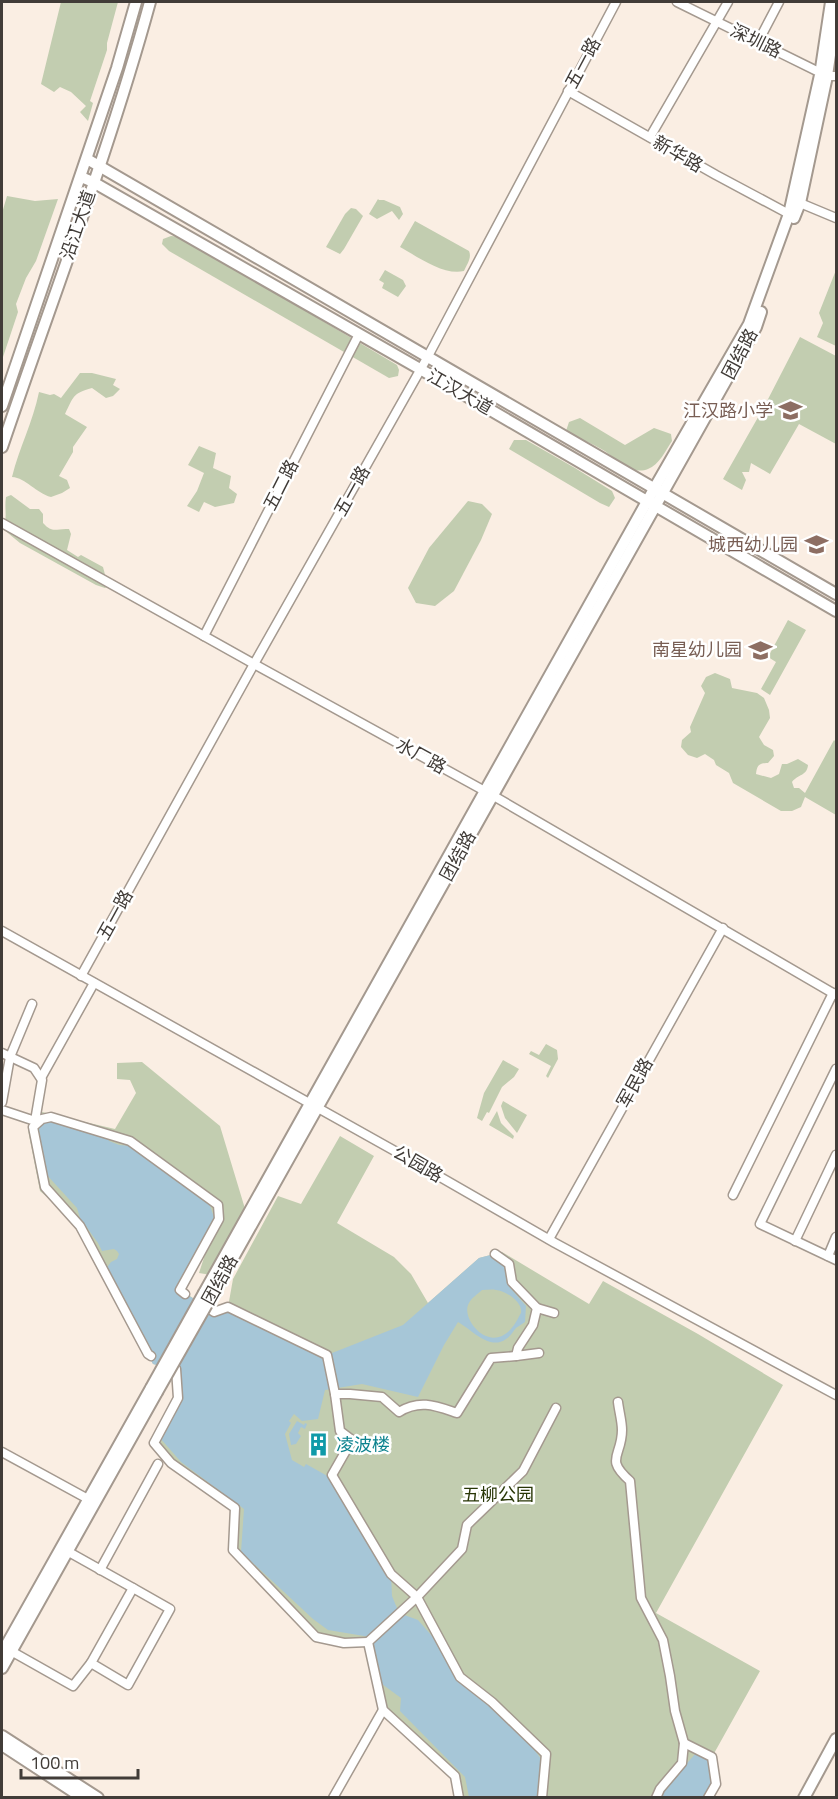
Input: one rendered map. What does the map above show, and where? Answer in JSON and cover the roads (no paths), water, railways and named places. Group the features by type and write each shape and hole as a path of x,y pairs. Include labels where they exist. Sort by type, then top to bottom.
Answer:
{"main road":[{"name":"沿江大道","path":"2,406 126,42 136,2"},
{"name":"沿江大道","path":"2,447 130,73 150,2"},
{"name":"团结路","path":"6,1652 67,1551 154,1390 652,504 749,324 789,214 828,75 831,2"},
{"name":"团结路","path":"658,492 756,327 800,200 828,75 837,13"},
{"name":"江汉大道","path":"87,159 837,594"},
{"name":"江汉大道","path":"81,177 420,369 837,611"},
{"name":"团结路","path":"2,1668 6,1652 88,1499 154,1390"},
{"path":"2,1736 98,1797"},
{"path":"804,1797 837,1739"},
{"path":"2,1745 83,1797"},
{"path":"811,1797 837,1752"}],"street":[{"name":"五一路","path":"82,974 427,358 616,2"},
{"name":"深圳路","path":"677,2 828,75"},
{"path":"650,137 728,2"},
{"path":"758,42 779,2"},
{"name":"新华路","path":"568,91 789,214"},
{"path":"800,200 837,213"},
{"path":"800,200 837,218"},
{"name":"五二路","path":"204,636 359,334"},
{"name":"水厂路","path":"2,523 489,793 835,994"},
{"name":"军民路","path":"550,1237 723,928"},
{"path":"2,929 315,1104"},
{"name":"公园路","path":"82,974 94,983 837,1395"},
{"path":"41,1078 94,983"},
{"path":"733,1195 835,994"},
{"path":"2,1102 10,1057 32,1004"},
{"path":"2,1053 34,1068 42,1080 35,1121 2,1110"},
{"path":"837,1069 760,1224 837,1260"},
{"path":"151,1356 80,1226 45,1187 33,1127 42,1119 51,1117 130,1141 218,1205 219,1219 180,1290 185,1294"},
{"path":"795,1241 837,1155"},
{"path":"550,1237 837,1389"},
{"path":"828,1256 837,1237"},
{"path":"495,1254 508,1264 512,1282 537,1308 554,1313"},
{"path":"212,1310 214,1312 228,1307 327,1355 340,1431 352,1440 332,1475 391,1575 417,1597 460,1677 492,1702 546,1754 542,1797"},
{"path":"516,1356 518,1348 533,1324 537,1308"},
{"path":"335,1394 382,1397 399,1412 411,1405 434,1406 458,1413 491,1358 539,1353"},
{"path":"176,1369 178,1398 154,1443 171,1463 235,1508 233,1550 316,1637 344,1643 368,1642 417,1597 462,1549 467,1525 523,1471 556,1408"},
{"path":"618,1402 622,1431 615,1460 618,1471 630,1481 640,1598 663,1640 675,1711 684,1743 682,1763 656,1797"},
{"path":"2,1452 88,1499"},
{"path":"100,1569 158,1464"},
{"path":"67,1551 170,1609 128,1685 91,1664"},
{"path":"6,1652 73,1686 91,1664 133,1588"},
{"path":"368,1642 383,1710 455,1776 459,1797"},
{"path":"333,1797 383,1710"},
{"path":"684,1743 712,1758 716,1784 708,1797"}],"water":[{"path":"47,1120 108,1137 109,1141 119,1145 131,1146 209,1203 216,1223 177,1288 214,1312 228,1307 322,1357 403,1325 479,1258 502,1252 507,1284 526,1306 525,1322 508,1338 494,1343 487,1341 458,1322 418,1397 362,1384 325,1390 318,1419 302,1421 294,1414 285,1434 292,1460 304,1467 306,1464 331,1478 391,1574 392,1596 399,1613 418,1620 453,1660 456,1679 523,1734 541,1759 538,1797 469,1797 465,1777 400,1711 401,1698 382,1684 370,1637 328,1630 313,1619 241,1552 244,1509 181,1462 160,1438 182,1390 176,1370 153,1364 103,1273 119,1254 114,1249 102,1251 80,1218 77,1208 46,1174 36,1134 42,1121","holes":["482,1290 504,1292 517,1301 521,1313 507,1333 498,1337 488,1337 473,1326 467,1310 470,1301"]},
{"path":"297,1421 304,1425 307,1424 305,1429 301,1427 298,1433 301,1436 296,1444 291,1445 289,1434"},
{"path":"697,1752 712,1757 716,1784 703,1797 656,1798"}],"place":[{"name":"江汉路小学","path":"791,411"},
{"name":"城西幼儿园","path":"816,545"},
{"name":"南星幼儿园","path":"760,650"},
{"name":"凌波楼","path":"318,1445"}],"park label":[{"name":"五柳公园","path":"498,1495"}]}
